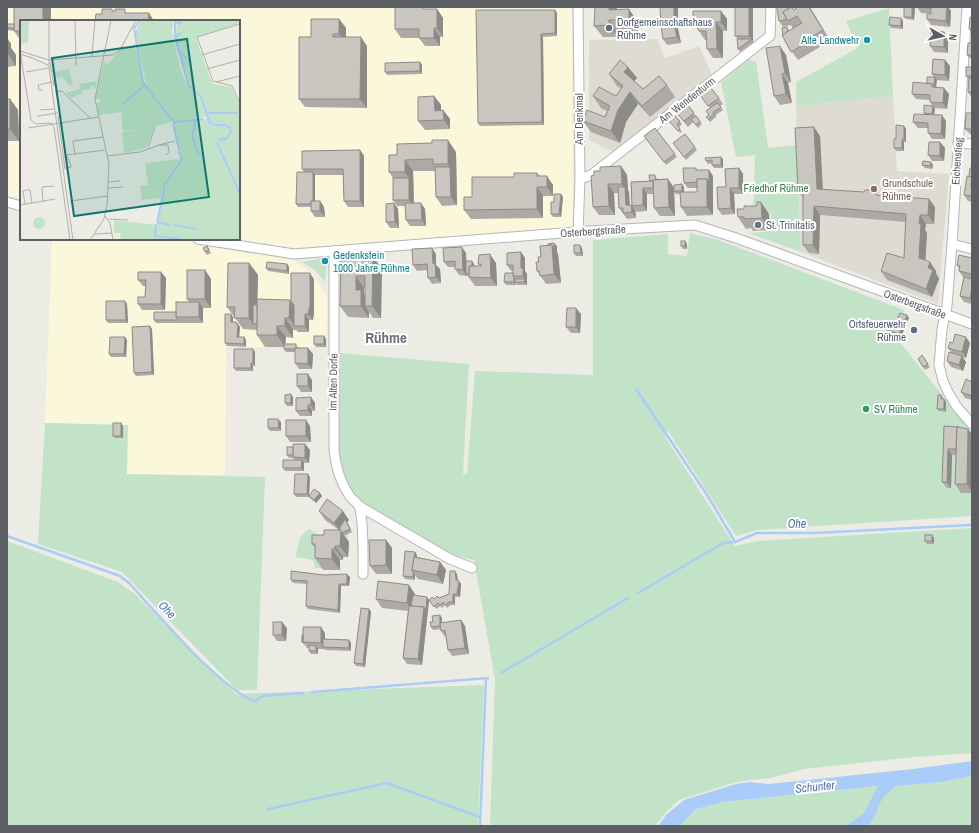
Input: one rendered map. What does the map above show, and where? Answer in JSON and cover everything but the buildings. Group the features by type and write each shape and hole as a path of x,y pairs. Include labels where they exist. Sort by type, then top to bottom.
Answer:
{"street":[{"name":"Am Denkmal","path":"578,7 580,179 578,232"},
{"name":"Am Wendenturm","path":"580,179 591,175 770,36 771,7"},
{"name":"Eichenstieg","path":"967,7 952,244 945,315 942,329 940,371 943,381 957,407 972,424"},
{"path":"958,143 972,144"},
{"path":"7,202 20,206"},
{"name":"Osterbergstraße","path":"204,240 286,254 674,225 704,227 972,324"},
{"path":"952,244 972,248"},
{"name":"Im Alten Dorfe","path":"334,251 334,451 335,462 342,483 350,497 359,506 450,558 472,568"},
{"path":"359,506 363,543 362,574"}],"shaded area":[{"path":"7,7 572,7 573,228 334,246 297,247 296,262 313,274 327,297 326,347 226,347 225,475 126,474 128,425 45,423 52,240 240,240 240,20 20,20 20,199 7,195"},
{"path":"657,39 665,58 699,46 712,74 613,152 589,140 589,40"},
{"name":"Grundschule Rühme","path":"893,96 897,171 949,174 938,304 801,252 796,106"}],"green space":[{"path":"889,8 893,96 796,106 796,82 858,48 846,21"},
{"name":"Friedhof Rühme","path":"750,58 751,61 756,61 768,148 797,145 801,252 748,233 772,231 771,213 761,213 753,216 755,155 736,157 721,82"},
{"path":"690,233 716,239 904,310 895,336 972,432 972,516 757,530 736,536 668,431 665,437 735,546 758,541 972,528 972,753 915,757 804,769 770,778 736,782 679,800 666,812 655,826 490,826 495,680 474,560 450,555 360,502 351,492 343,476 338,456 340,353 469,364 463,474 467,474 475,371 593,375 593,240 668,234 668,254 687,256"},
{"path":"327,257 325,282 316,271 302,262"},
{"path":"45,423 128,425 127,474 265,477 257,690 237,690 122,572 38,544"},
{"path":"310,529 319,535 342,534 344,537 348,535 348,541 322,568 315,568 313,560 296,557 298,544 301,537"},
{"path":"7,541 118,582 136,595 236,694 484,685 478,826 7,826"},
{"path":"972,776 972,826 678,826 696,809 723,802 879,786 941,782"}],"water":[{"name":"Schunter","path":"972,761 972,776 941,782 896,786 887,793 879,804 876,814 868,826 846,826 864,813 878,786 723,802 696,809 679,826 658,826 667,814 684,800 736,784 750,782 769,784 913,769"}],"waterway":[{"path":"636,389 709,498 735,542"},
{"name":"Ohe","path":"638,593 723,543 735,542 757,533 814,533 971,525"},
{"name":"Ohe","path":"7,536 120,576 129,583 207,667 241,694 255,701 263,696 303,693"},
{"name":"Ohe","path":"501,673 628,598"},
{"name":"Ohe","path":"312,692 488,678"},
{"path":"480,826 486,679"},
{"path":"268,809 387,783 480,817"}],"place":[{"name":"Dorfgemeinschaftshaus Rühme","path":"609,28"},
{"name":"Alte Landwehr","path":"867,40"},
{"name":"Grundschule Rühme","path":"874,189"},
{"name":"St. Trinitatis","path":"758,225"},
{"name":"Gedenkstein 1000 Jahre Rühme","path":"325,261"},
{"name":"Ortsfeuerwehr Rühme","path":"914,330"},
{"name":"SV Rühme","path":"866,409"}],"district":[{"name":"Rühme","path":"386,338"}]}
